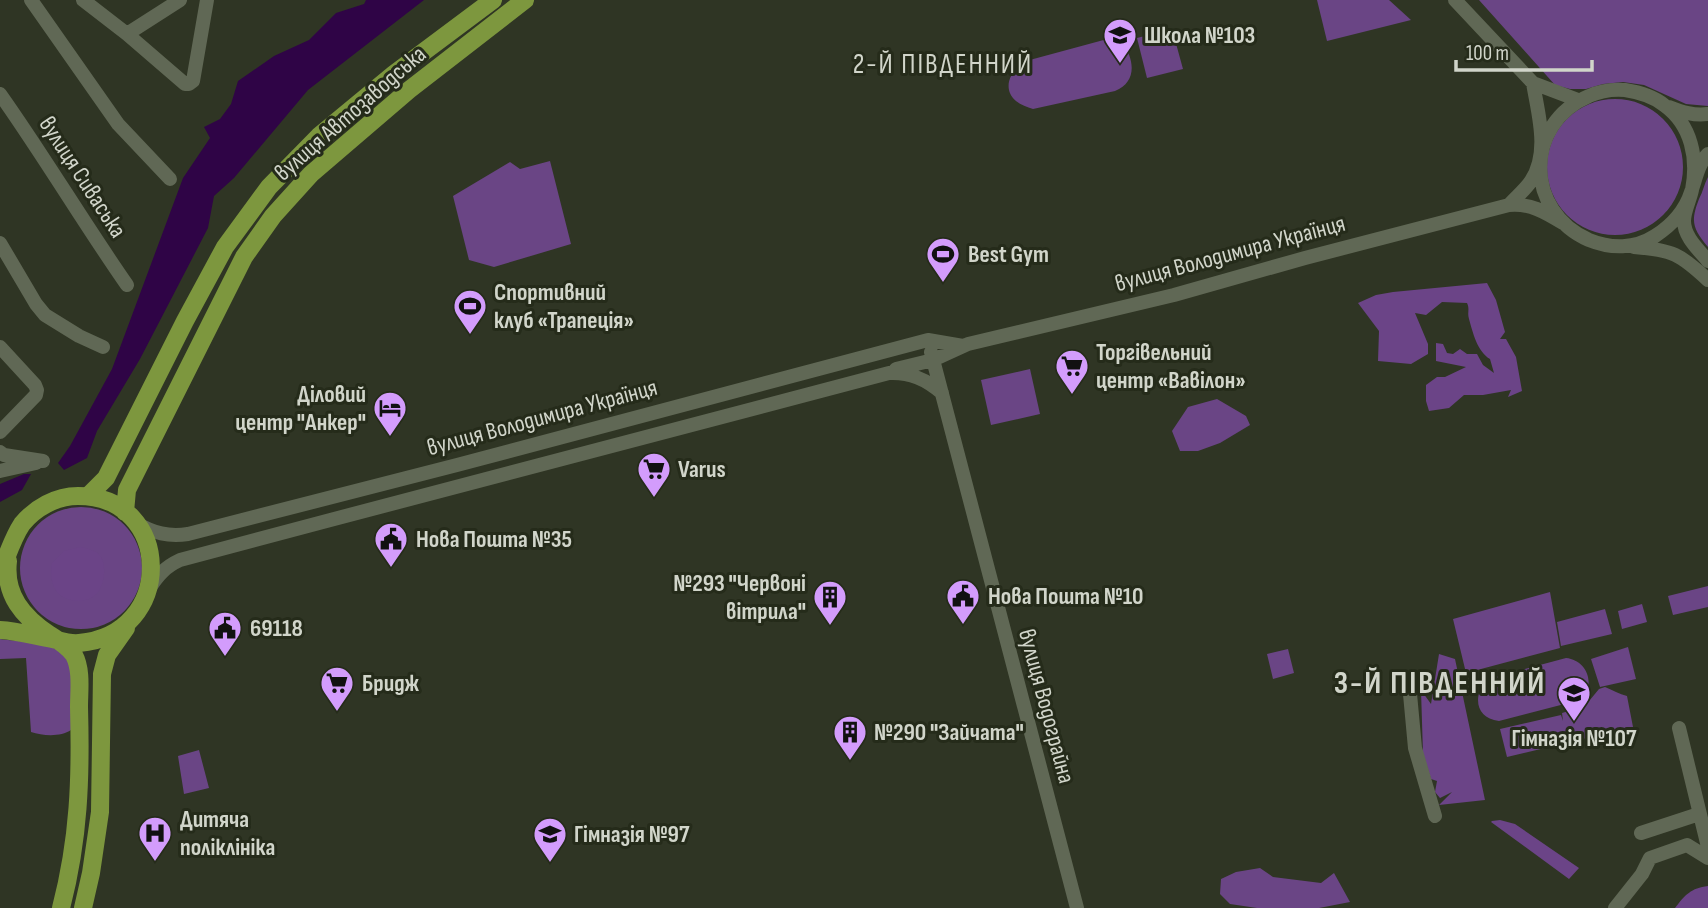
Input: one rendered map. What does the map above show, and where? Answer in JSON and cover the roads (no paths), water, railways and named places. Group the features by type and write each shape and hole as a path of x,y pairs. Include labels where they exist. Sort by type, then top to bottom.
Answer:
{"main road":[{"name":"вулиця Автозаводська","path":"88,496 106,478 225,247 269,187 319,136 394,74 492,0"},
{"name":"вулиця Автозаводська","path":"130,517 127,490 244,257 273,216 311,174 408,90 525,0"},
{"path":"394,74 408,90"},
{"name":"вулиця Володимира Українця","path":"0,630 79,643 101,638 122,627 134,616 149,591 152,573 151,555 145,538 130,517 114,504 88,496 55,500 40,508 28,518 10,548"},
{"path":"0,573 10,548"},
{"path":"10,548 9,581 13,597 33,624 59,640 73,653 79,667 80,775 76,834 61,908"},
{"path":"83,908 100,812 102,674 107,655 134,616"}],"street":[{"path":"31,0 118,124 170,179"},
{"path":"83,0 185,84 192,82 206,0"},
{"path":"127,34 180,0"},
{"path":"1455,0 1533,83 1578,100"},
{"path":"1533,83 1542,147"},
{"name":"вулиця Володимира Українця","path":"1509,205 1532,180 1550,129 1562,113 1578,100 1597,92 1617,89 1656,99 1677,117 1693,150 1695,165 1692,191"},
{"name":"вулиця Сиваська","path":"0,94 127,285"},
{"name":"вулиця Володимира Українця","path":"1665,105 1685,113 1708,114"},
{"name":"вулиця Володимира Українця","path":"1542,147 1541,181 1546,197 1563,223"},
{"name":"вулиця Володимира Українця","path":"149,591 157,576 167,566 180,560 889,373 933,360 963,346 1174,295 1509,205 1522,204 1540,209 1594,242 1629,247 1647,241 1670,225 1681,213 1692,191 1698,169 1708,154"},
{"path":"1692,191 1684,221 1687,234 1708,261"},
{"path":"0,243 45,315 103,347"},
{"path":"1629,247 1667,250 1708,280"},
{"name":"вулиця Володимира Українця","path":"130,517 150,531 160,534 188,534 928,341 963,346"},
{"name":"вулиця Водограйна","path":"928,341 1077,908"},
{"path":"942,393 946,368 963,346"},
{"path":"0,347 37,390 36,395 0,432"},
{"path":"889,373 916,376 942,393"},
{"path":"0,452 43,461 0,471"},
{"path":"1410,694 1415,748 1436,816"},
{"path":"1679,728 1708,847"},
{"path":"1641,833 1699,814"},
{"path":"1615,908 1642,874 1650,858 1687,845 1708,858"}],"place":[{"name":"Школа №103","path":"1120,65"},
{"name":"Best Gym","path":"943,284"},
{"name":"Спортивний клуб «Трапеція»","path":"470,336"},
{"name":"Торгівельний центр «Вавілон»","path":"1072,396"},
{"name":"Діловий центр \"Анкер\"","path":"390,438"},
{"name":"Varus","path":"654,499"},
{"name":"Нова Пошта №35","path":"391,569"},
{"name":"Нова Пошта №10","path":"963,626"},
{"name":"№293 \"Червоні вітрила\"","path":"830,627"},
{"name":"69118","path":"225,658"},
{"name":"Бридж","path":"337,713"},
{"name":"Гімназія №107","path":"1574,723"},
{"name":"№290 \"Зайчата\"","path":"850,762"},
{"name":"Дитяча поліклініка","path":"155,863"},
{"name":"Гімназія №97","path":"550,864"}],"district":[{"name":"2-Й ПІВДЕННИЙ","path":"943,63"},
{"name":"3-Й ПІВДЕННИЙ","path":"1440,682"}]}
